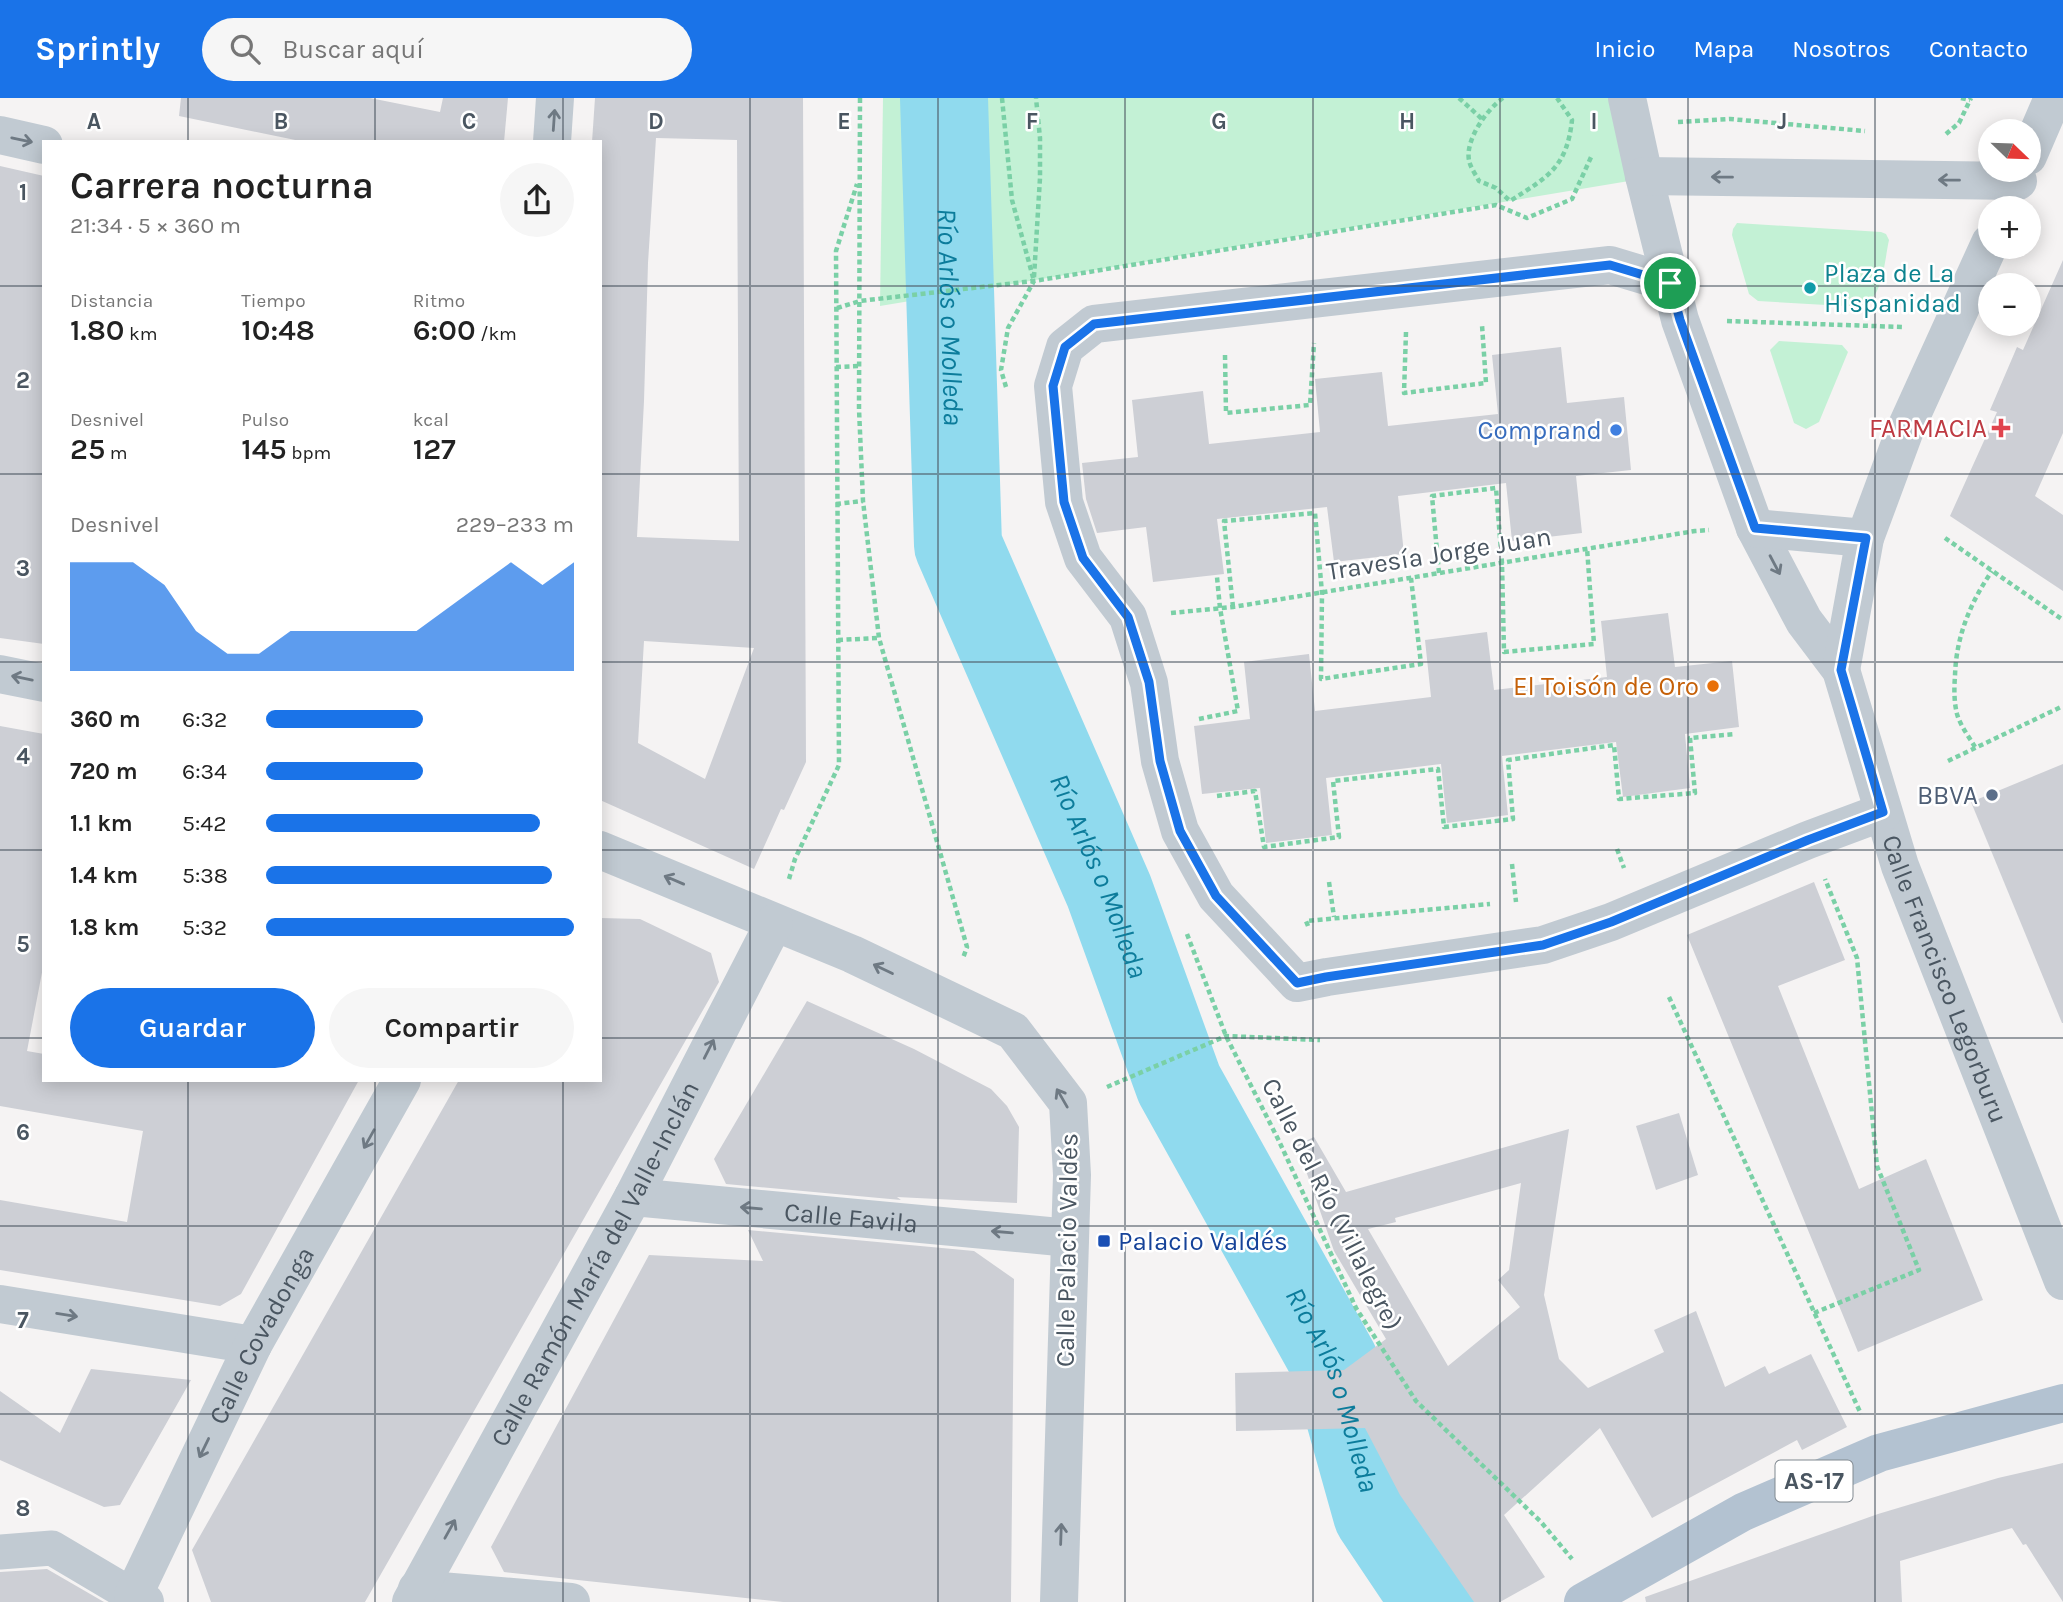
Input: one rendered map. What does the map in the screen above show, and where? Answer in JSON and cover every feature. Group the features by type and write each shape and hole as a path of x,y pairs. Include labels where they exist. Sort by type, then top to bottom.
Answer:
{"main road":[{"name":"AS-17","path":"1591,1597 1743,1512 1879,1453 2063,1403"}],"street":[{"path":"552,140 555,98"},
{"path":"2041,126 2053,98"},
{"path":"1630,111 1680,320 1755,528 1804,621 1841,670"},
{"path":"0,135 42,145"},
{"path":"1644,176 1978,179"},
{"path":"1841,670 1866,538 1905,430 1983,259"},
{"path":"1670,283 1610,265 1094,324 1065,347 1053,386 1064,502 1083,558 1128,617 1149,682 1160,761 1180,831 1216,896 1297,983 1543,945 1611,922 1808,840 1883,812"},
{"path":"1755,528 1866,538"},
{"name":"Calle Francisco Legorburu","path":"1841,670 1900,866 2063,1281"},
{"path":"0,674 42,683"},
{"name":"Calle Palacio Valdés","path":"602,851 852,954 1013,1031 1068,1104 1072,1175 1059,1602"},
{"name":"Calle Ramón María del Valle-Inclán","path":"414,1595 633,1197 775,923"},
{"name":"Calle Covadonga","path":"139,1599 253,1345 401,1082"},
{"name":"Calle Favila","path":"633,1197 1070,1238"},
{"path":"0,1304 253,1345"},
{"path":"0,1552 52,1548 139,1599"},
{"path":"414,1595 571,1602"}],"path":[{"path":"860,98 859,408 863,501 879,638 967,947"},
{"path":"1002,98 1012,200 1034,281"},
{"path":"1008,396 1001,370 1008,328 1034,281 1040,178 1036,98"},
{"path":"1459,98 1482,119"},
{"path":"1503,98 1482,119 1473,137 1469,159 1479,181 1496,188 1510,201 1549,175 1565,154 1573,120 1557,98"},
{"path":"1937,135 1947,134 1959,122 1971,99 1961,98"},
{"path":"837,308 860,301 1034,281 1496,205 1527,218 1572,199 1604,129 1630,111 1874,132"},
{"path":"796,859 839,765 836,251 859,180"},
{"path":"1680,320 1951,328"},
{"path":"1406,331 1404,393 1486,383 1482,325"},
{"path":"1225,355 1226,413 1310,405 1314,342"},
{"path":"836,367 860,366"},
{"path":"1439,573 1432,496 1496,488 1502,563 1504,652 1594,644 1587,548"},
{"path":"836,504 863,501"},
{"path":"1233,607 1224,520 1315,513 1322,593 1321,679 1421,664 1410,578"},
{"name":"Travesía Jorge Juan","path":"1128,617 1233,607 1695,531 1755,528"},
{"path":"1945,538 2063,620"},
{"path":"1975,747 1957,715 1954,692 1955,660 1963,625 1972,603 1992,571"},
{"path":"1197,720 1238,711 1217,577"},
{"path":"838,640 879,638"},
{"path":"1948,761 2063,706"},
{"path":"1206,798 1255,791 1264,847 1339,837 1333,780 1438,769 1444,827 1513,819 1508,760 1614,746 1619,799 1695,793 1690,738 1735,734"},
{"path":"1808,840 1857,958 1877,1166 1919,1270 1814,1313"},
{"path":"1617,849 1628,878"},
{"path":"1511,864 1516,902 1528,899"},
{"path":"1329,882 1334,917"},
{"path":"1326,977 1306,921 1503,903"},
{"name":"Calle del Río (Villalegre)","path":"1184,924 1226,1036 1279,1142 1356,1308 1416,1401 1541,1522 1591,1597"},
{"path":"1669,997 1879,1453"},
{"path":"1068,1104 1226,1036 1320,1040"}],"green space":[{"path":"883,98 1609,98 1629,181 880,306"},
{"path":"1737,223 1886,234 1889,240 1879,287 1869,302 1861,307 1758,301 1749,294 1732,235"},
{"path":"1779,341 1842,345 1848,352 1819,422 1806,429 1794,423 1770,350"}],"building":[{"path":"181,98 370,98 440,112 443,98 508,98 504,140 295,140 179,116"},
{"path":"595,98 803,98 806,762 754,869 602,801 602,140 592,140","holes":["656,138 737,140 739,541 637,537","644,641 754,648 705,779 638,743"]},
{"path":"0,166 42,176 42,644 0,638"},
{"path":"2063,260 2063,433 2035,496 2063,515 2063,591 1950,516 1997,412 1990,410 2017,347 2023,350 2029,336 2041,336 2041,310"},
{"path":"1561,347 1567,403 1624,397 1631,470 1576,476 1582,533 1512,541 1506,483 1398,496 1404,554 1334,562 1327,507 1217,519 1224,574 1153,582 1146,527 1097,533 1086,499 1082,463 1138,457 1132,400 1203,391 1209,444 1320,432 1315,379 1382,372 1388,426 1498,414 1492,355"},
{"path":"1668,613 1675,667 1732,661 1739,727 1685,734 1690,788 1623,797 1616,742 1502,756 1508,815 1447,823 1441,764 1326,778 1332,835 1266,843 1260,788 1202,794 1194,726 1250,719 1244,662 1309,654 1315,711 1431,697 1425,640 1487,632 1494,690 1607,677 1601,621"},
{"path":"0,726 42,734 42,972 27,1051 42,1054 42,1082 358,1082 241,1294 220,1306 0,1270 0,1200 127,1222 143,1131 0,1106"},
{"path":"2063,764 2063,1023 2062,1023 1971,802"},
{"path":"1814,882 1845,960 1778,986 1859,1189 1926,1159 1983,1300 1858,1352 1687,935"},
{"path":"602,918 640,919 711,953 719,982 365,1602 211,1602 192,1550 458,1082 602,1082"},
{"path":"807,1001 914,1049 991,1089 1007,1106 1019,1127 1017,1203 897,1197 901,1200 726,1184 714,1159"},
{"path":"1679,1113 1698,1175 1656,1190 1636,1126"},
{"path":"1569,1129 1544,1295 1559,1359 1588,1388 1664,1352 1654,1330 1696,1311 1725,1387 1765,1366 1769,1374 1811,1354 1847,1427 1802,1450 1797,1440 1652,1518 1600,1428 1504,1515 1545,1577 1500,1602 1474,1602 1400,1495 1365,1428 1236,1431 1235,1373 1344,1370 1386,1339 1334,1251 1297,1145 1314,1137 1346,1192","holes":["1521,1183 1509,1270 1498,1280 1520,1307 1448,1366 1368,1229 1396,1222 1395,1218"]},
{"path":"748,1230 974,1251 1014,1279 1011,1602 783,1602 504,1572 491,1547 649,1255 763,1261"},
{"path":"91,1369 191,1380 120,1505 104,1507 0,1460 0,1391 60,1433"},
{"path":"2063,1463 2063,1602 2026,1544 2023,1545 2012,1528 1900,1561 1902,1602 1646,1602 1645,1597 1878,1514 1998,1478"},
{"path":"47,1569 104,1602 0,1602 0,1572"}],"waterway":[{"name":"Río Arlós o Molleda","path":"944,98 958,545 1109,891 1179,1084 1335,1364 1377,1514 1436,1602"}],"place":[{"name":"Plaza de La Hispanidad","path":"1810,288"},
{"name":"FARMACIA","path":"2001,428"},
{"name":"Comprand","path":"1616,430"},
{"name":"El Toisón de Oro","path":"1713,686"},
{"name":"BBVA","path":"1992,795"},
{"name":"Palacio Valdés","path":"1104,1241"}],"route":[{"path":"1610,265 1670,283 1680,320 1755,528 1866,538 1841,670 1883,812 1808,840 1611,922 1543,945 1297,983 1216,896 1180,831 1160,761 1149,682 1128,617 1083,558 1064,502 1053,386 1065,347 1094,324 1610,265"}]}
